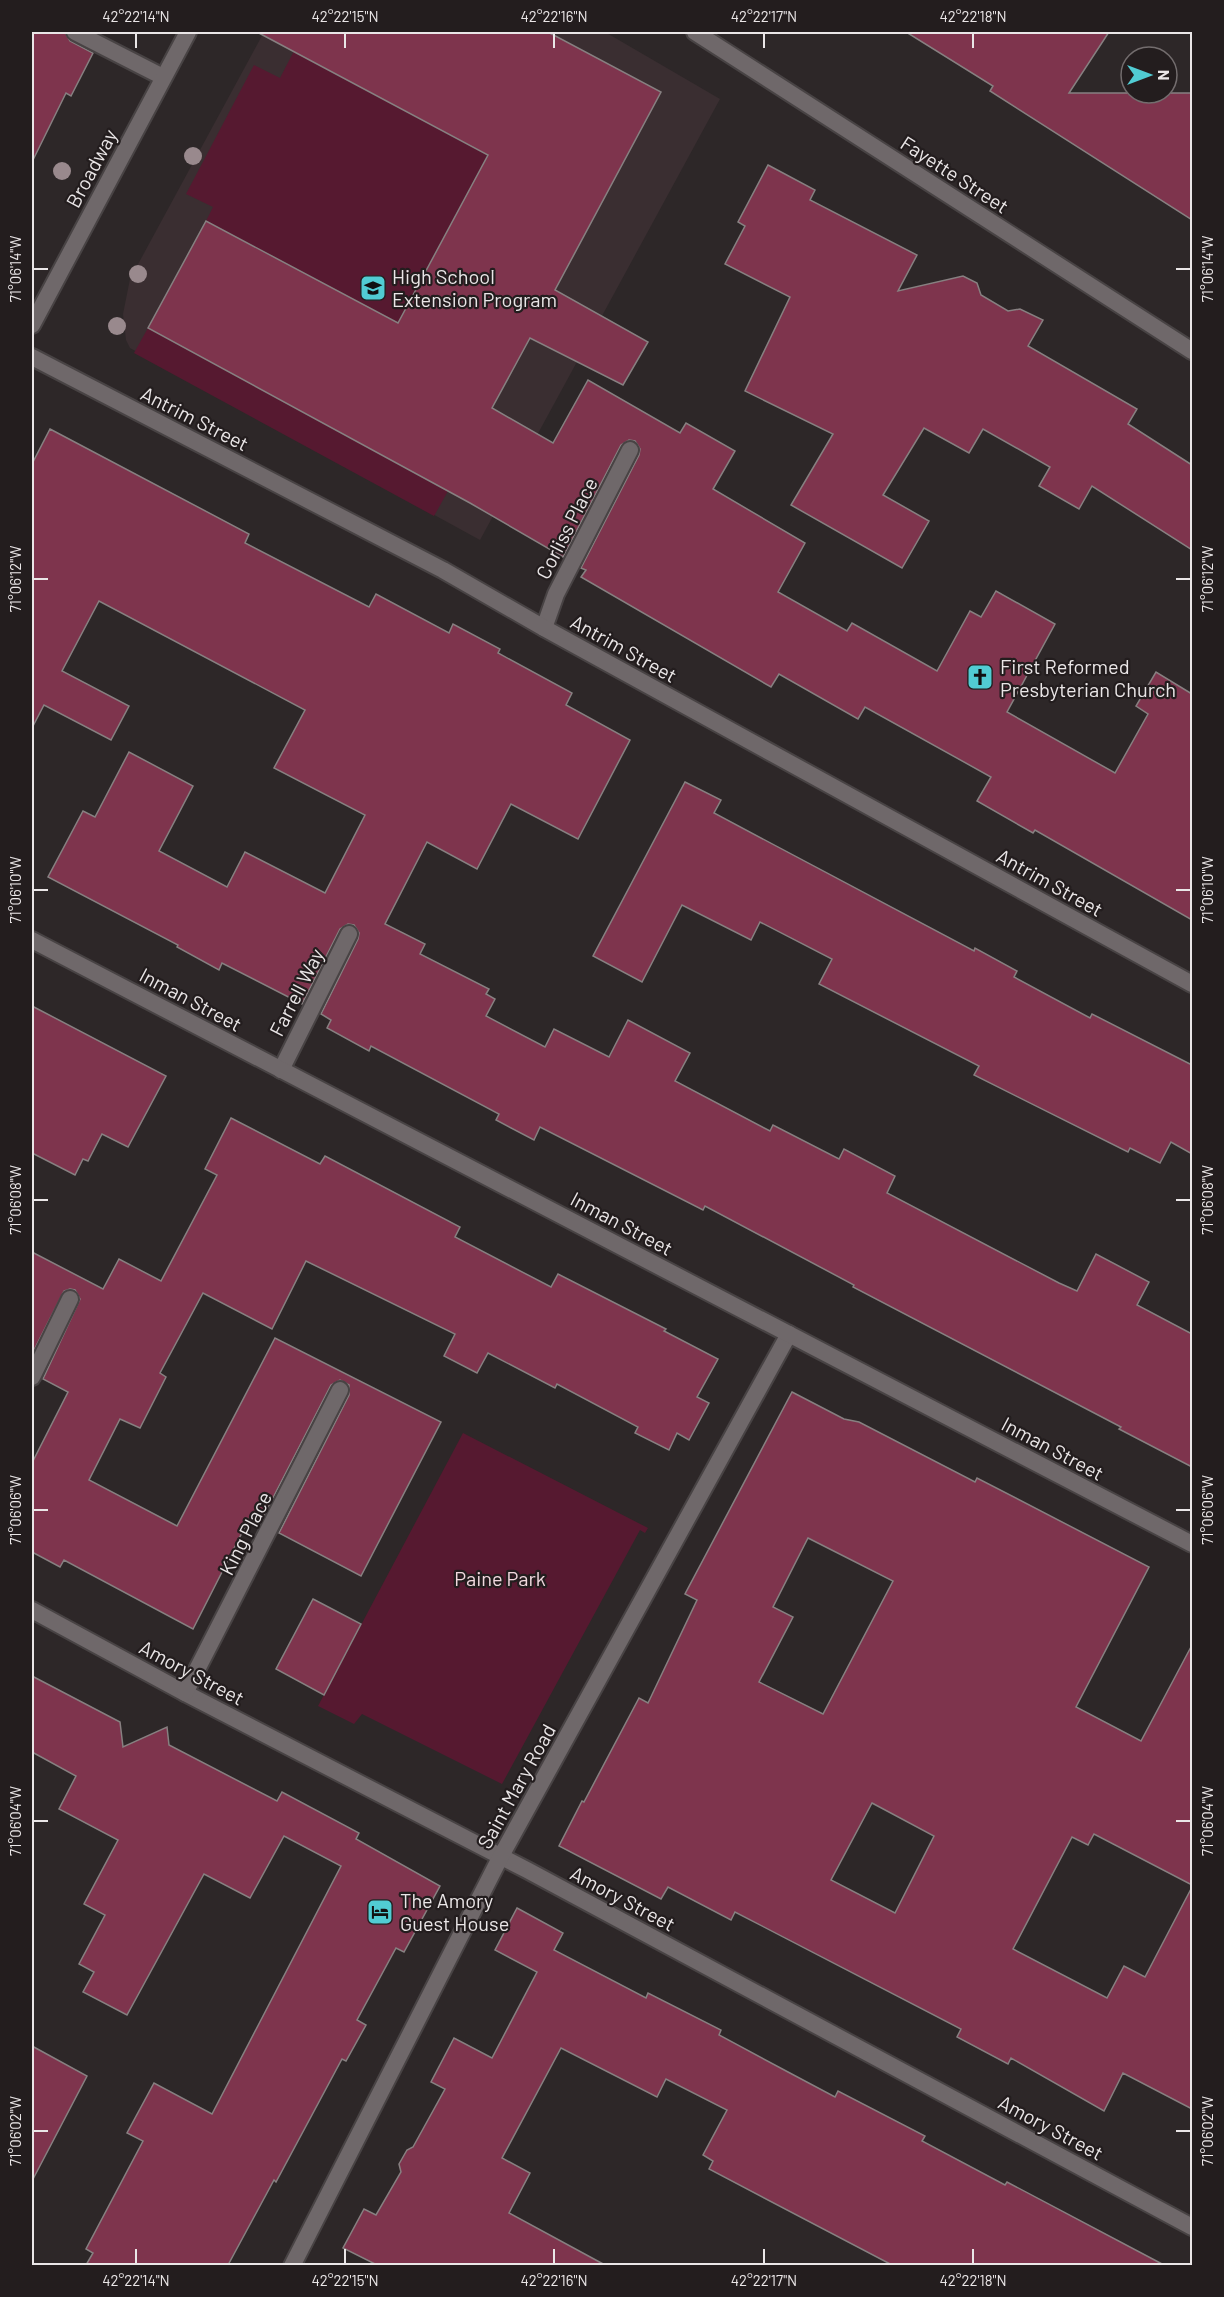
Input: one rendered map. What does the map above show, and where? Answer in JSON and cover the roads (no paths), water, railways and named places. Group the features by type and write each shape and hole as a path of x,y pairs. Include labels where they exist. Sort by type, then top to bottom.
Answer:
{"street":[{"path":"75,32 163,77"},
{"name":"Broadway","path":"32,325 188,32"},
{"name":"Fayette Street","path":"695,32 1192,351"},
{"name":"Antrim Street","path":"32,357 443,570 544,628 1192,984"},
{"name":"Corliss Place","path":"544,628 556,594 630,450"},
{"name":"Farrell Way","path":"281,1070 349,934"},
{"name":"Inman Street","path":"32,940 1192,1544"},
{"path":"32,1377 70,1299"},
{"name":"Saint Mary Road","path":"292,2265 501,1857 789,1334"},
{"name":"King Place","path":"185,1693 340,1390"},
{"name":"Amory Street","path":"32,1610 185,1693 501,1857 1192,2227"}],"place":[{"name":"High School Extension Program","path":"373,288"},
{"name":"First Reformed Presbyterian Church","path":"980,677"},
{"name":"The Amory Guest House","path":"380,1912"}],"park label":[{"name":"Paine Park","path":"500,1578"}]}
